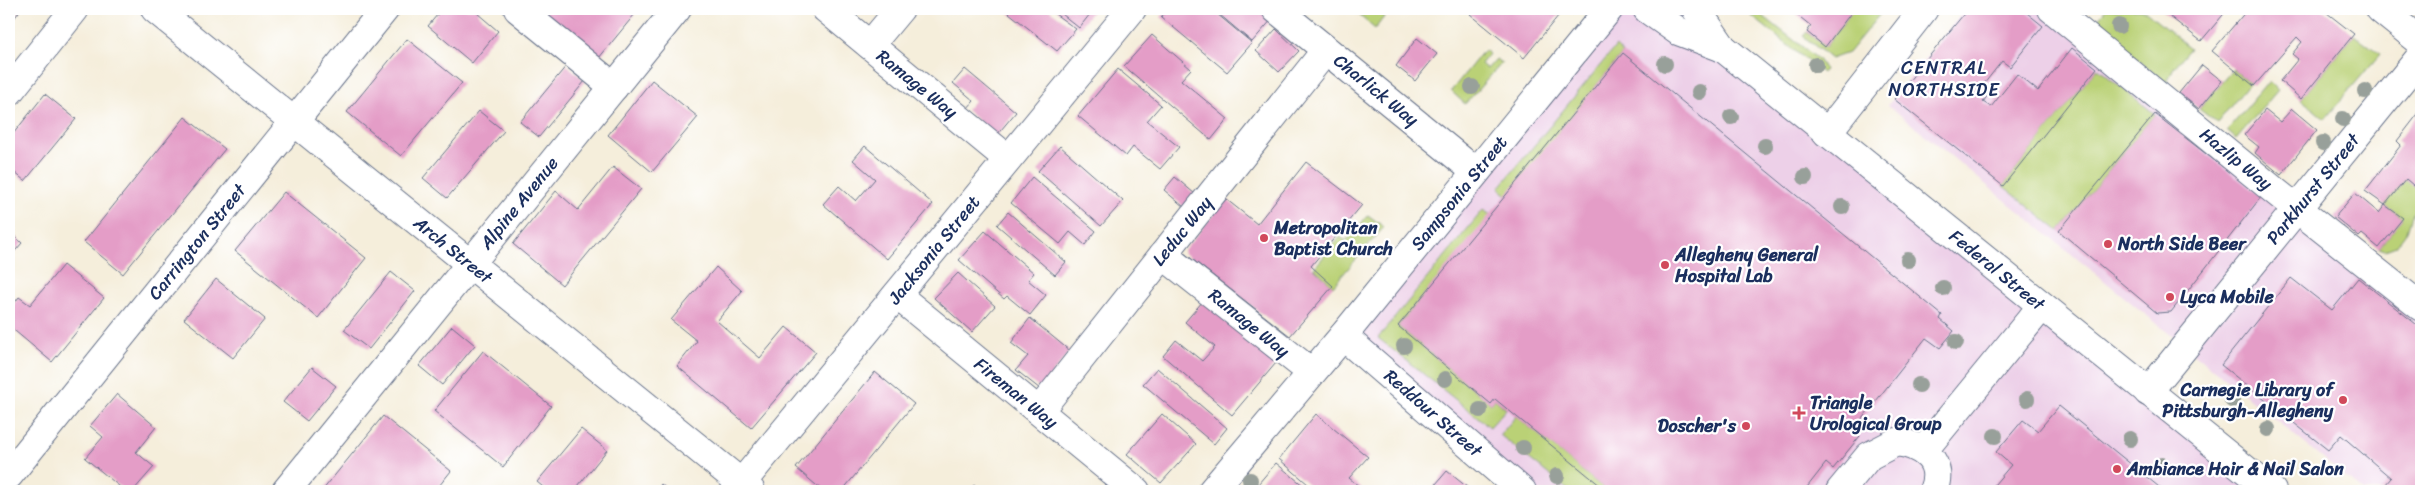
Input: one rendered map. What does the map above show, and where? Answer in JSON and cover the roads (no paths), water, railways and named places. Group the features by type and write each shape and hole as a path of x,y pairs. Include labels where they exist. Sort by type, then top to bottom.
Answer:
{"street":[{"path":"9,92 75,9"},
{"name":"Arch Street","path":"155,9 470,264 743,489"},
{"name":"Carrington Street","path":"9,475 384,9"},
{"path":"518,9 614,87"},
{"name":"Alpine Avenue","path":"286,491 677,9"},
{"name":"Ramage Way","path":"826,9 1008,159"},
{"path":"870,45 900,9"},
{"name":"Jacksonia Street","path":"743,489 897,294 1132,9"},
{"name":"Charlick Way","path":"1276,9 1476,172"},
{"name":"Sampsonia Street","path":"1212,491 1343,336 1609,9"},
{"name":"Federal Street","path":"1647,9 1678,31 1723,48"},
{"name":"Federal Street","path":"1696,9 1723,48 2272,491"},
{"path":"1827,133 1924,9"},
{"name":"Hazlip Way","path":"2052,9 2297,209 2421,307"},
{"path":"2380,9 2421,42"},
{"name":"Leduc Way","path":"1039,411 1326,50"},
{"name":"Parkhurst Street","path":"2148,392 2421,56"},
{"name":"Ramage Way","path":"1163,254 1311,372"},
{"name":"Fireman Way","path":"897,294 1136,491"},
{"path":"1923,451 2042,306"},
{"name":"Reddour Street","path":"1343,336 1522,491"},
{"path":"1840,491 1870,456 1896,442 1909,444 1923,451 1931,460 1936,475 1933,491"}],"place":[{"name":"Metropolitan Baptist Church","path":"1264,238"},
{"name":"North Side Beer","path":"2108,244"},
{"name":"Allegheny General Hospital Lab","path":"1665,265"},
{"name":"Lyca Mobile","path":"2170,297"},
{"name":"Carnegie Library of Pittsburgh-Allegheny","path":"2343,400"},
{"name":"Triangle Urological Group","path":"1799,413"},
{"name":"Doscher's","path":"1746,426"},
{"name":"Ambiance Hair & Nail Salon","path":"2117,469"}],"district":[{"name":"CENTRAL NORTHSIDE","path":"1944,78"}]}
